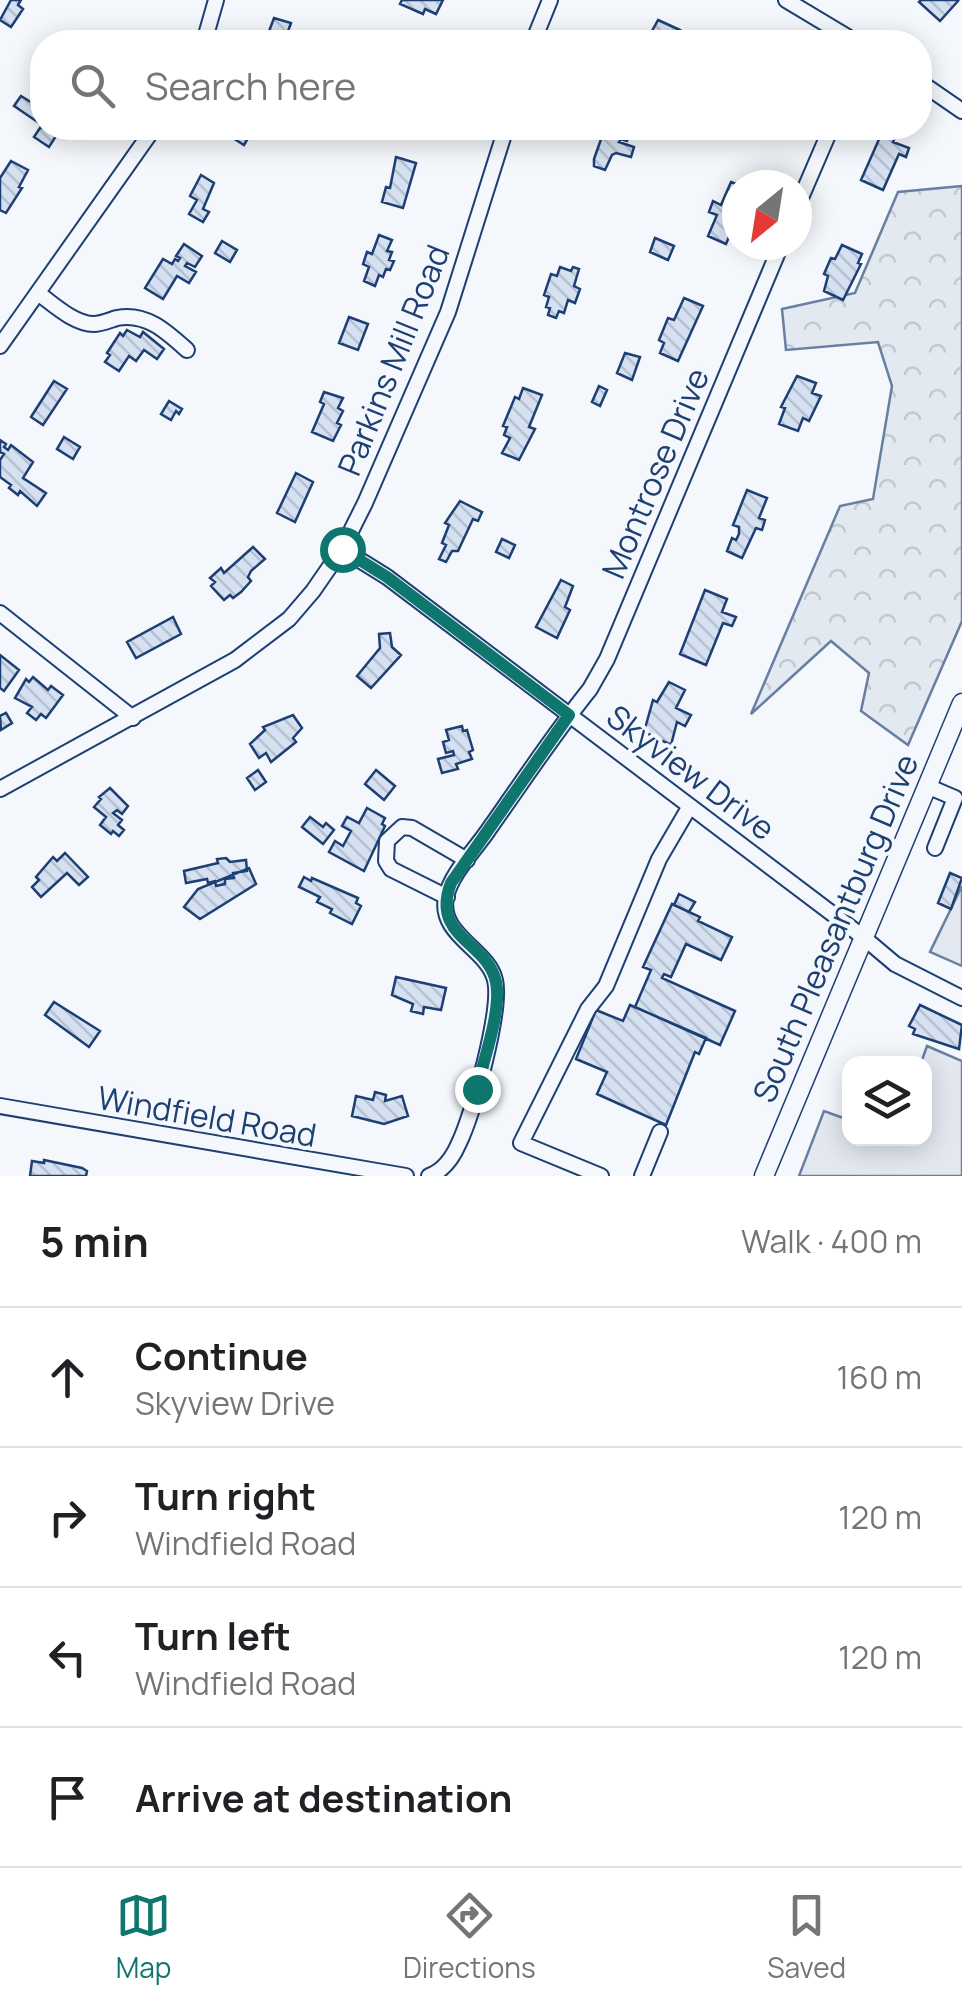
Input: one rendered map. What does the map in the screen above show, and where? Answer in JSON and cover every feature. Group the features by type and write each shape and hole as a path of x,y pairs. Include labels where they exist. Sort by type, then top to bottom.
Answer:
{"main road":[{"name":"South Pleasantburg Drive","path":"764,1176 962,703"}],"street":[{"path":"207,30 216,0"},
{"path":"539,30 550,0"},
{"path":"786,0 836,30"},
{"path":"932,90 962,111"},
{"path":"0,346 146,140"},
{"name":"Parkins Mill Road","path":"0,789 211,675 264,640 313,591 342,549 392,446 448,312 502,140"},
{"path":"812,172 826,140"},
{"name":"Montrose Drive","path":"569,715 607,659 775,260"},
{"path":"38,292 64,312 94,324 122,317 143,318 187,350"},
{"name":"Skyview Drive","path":"342,549 387,577 895,964 962,998"},
{"path":"0,613 133,718"},
{"path":"429,1176 436,1174 452,1156 467,1124 497,994 492,971 454,927 446,897 451,883 569,715"},
{"path":"927,786 955,798 935,848"},
{"path":"601,1176 521,1143 588,1009 606,986 659,859 690,806"},
{"path":"446,897 391,868 386,861 386,840 402,827 412,828 467,860"},
{"name":"Windfield Road","path":"0,1106 406,1176"},
{"path":"642,1176 660,1132"}],"green space":[{"path":"962,186 962,621 908,745 861,711 869,673 831,641 751,714 840,506 873,499 892,386 878,342 786,350 782,309 855,293 898,192"}],"shaded area":[{"path":"962,886 962,966 930,952"},
{"path":"927,1046 962,1061 962,1176 799,1176 824,1111 842,1117 842,1146 932,1146 932,1056 923,1056"}],"building":[{"path":"11,0 21,0 18,5 23,9 11,27 0,20"},
{"path":"402,0 443,0 436,14 425,9 423,14 400,4"},
{"path":"921,0 956,0 958,1 940,21"},
{"path":"274,18 291,23 288,30 270,30"},
{"path":"658,20 680,30 653,30"},
{"path":"21,96 30,102 30,117 14,106"},
{"path":"601,140 620,140 634,147 631,157 612,155 605,170 594,166"},
{"path":"879,140 894,140 909,148 906,157 899,154 883,190 861,180"},
{"path":"396,157 416,163 403,208 382,202 386,187 390,188"},
{"path":"11,161 28,170 6,213 0,210 0,178"},
{"path":"201,175 214,183 203,209 209,212 203,222 189,214 197,200 190,196"},
{"path":"713,201 721,205 722,242 708,236 717,215 709,212"},
{"path":"379,235 392,240 387,251 392,252 389,260 394,261 383,277 379,275 375,286 364,281 369,267 363,264 367,252 372,254"},
{"path":"655,238 674,246 668,260 650,252"},
{"path":"222,241 237,250 230,262 215,253"},
{"path":"184,244 202,256 195,267 187,263 185,266 196,272 189,283 177,276 163,299 145,288 163,259 172,264 175,259 178,261 176,256"},
{"path":"842,245 862,254 843,300 824,291 828,276 824,274"},
{"path":"560,267 579,269 574,286 580,289 575,303 568,300 564,313 559,311 556,318 548,315 549,297 544,295 551,274 557,276"},
{"path":"684,298 703,306 678,361 660,353 664,343 659,340 668,318 674,320"},
{"path":"349,317 368,324 358,350 339,343"},
{"path":"127,330 140,337 143,332 164,349 157,359 144,350 136,361 129,356 119,371 105,362 120,333 123,336"},
{"path":"625,353 640,357 632,380 617,373"},
{"path":"797,376 816,383 812,393 821,396 809,421 803,418 798,431 779,424 785,408 781,407"},
{"path":"54,381 67,389 43,425 31,417"},
{"path":"599,386 607,390 600,406 592,402"},
{"path":"523,388 542,395 529,427 535,429 519,460 502,453 510,438 504,435 507,427 503,426"},
{"path":"324,392 343,398 338,408 343,411 337,423 341,425 333,441 312,432 324,404 320,402"},
{"path":"169,401 182,409 171,420 161,414"},
{"path":"64,437 80,447 73,459 57,449"},
{"path":"0,440 8,450 11,445 33,462 23,478 46,493 37,506 20,491 18,495 9,488 11,485 0,477 4,454 0,452"},
{"path":"296,473 313,482 295,522 277,513"},
{"path":"747,490 767,498 759,518 765,520 762,530 756,528 742,558 727,551 732,538 736,540 739,534 739,527 733,525"},
{"path":"460,501 482,512 478,521 473,519 458,551 452,551 446,562 439,559 446,545 442,543 449,525 445,523"},
{"path":"502,539 515,545 509,558 496,552"},
{"path":"253,547 265,559 251,571 251,581 241,592 224,600 211,586 215,582 210,578 221,568 224,573"},
{"path":"561,580 573,586 565,607 570,610 557,638 536,627"},
{"path":"705,590 727,599 722,612 736,617 732,626 723,623 706,665 680,654"},
{"path":"173,617 181,634 136,658 127,642"},
{"path":"390,633 392,647 401,655 371,688 357,676 380,648 379,634"},
{"path":"0,655 19,670 4,691 0,688"},
{"path":"33,677 48,690 51,686 63,695 46,718 41,714 36,720 27,713 32,707 15,698 26,679 29,682"},
{"path":"669,682 685,690 676,708 691,715 685,726 677,722 671,745 644,732 653,700 657,702"},
{"path":"6,713 12,723 1,730 0,716"},
{"path":"293,715 302,728 293,738 296,742 271,762 266,753 259,758 250,744 265,730 263,727"},
{"path":"462,726 463,731 467,730 472,759 456,764 458,769 442,773 438,759 454,755 453,751 446,753 446,730"},
{"path":"258,770 266,782 255,790 247,778"},
{"path":"376,770 395,786 384,800 365,784"},
{"path":"110,788 128,806 122,814 117,810 113,813 122,820 118,825 124,830 119,836 100,825 106,817 94,807"},
{"path":"367,808 385,818 385,826 364,871 329,852 335,841 343,846 351,831 342,826 347,817 359,823"},
{"path":"310,817 334,830 323,844 302,827"},
{"path":"65,853 88,877 79,885 67,873 41,897 32,887 39,880 36,877 53,857 57,861"},
{"path":"226,858 230,862 246,860 247,871 233,873 234,878 216,886 215,881 208,883 207,879 186,883 184,871"},
{"path":"249,868 256,884 200,919 184,907 198,889"},
{"path":"950,873 962,878 951,909 938,903"},
{"path":"304,877 358,898 356,903 361,906 352,924 330,913 332,909 317,902 320,897 299,887"},
{"path":"679,894 695,902 689,912 674,905"},
{"path":"672,904 732,937 721,960 686,944 671,977 664,974 662,978 735,1011 720,1045 635,1007 651,970 643,967"},
{"path":"396,977 446,988 441,1010 424,1007 423,1014 411,1011 413,1004 392,995"},
{"path":"54,1002 100,1031 89,1047 45,1015"},
{"path":"630,1005 706,1038 699,1054 695,1052 666,1125 597,1094 607,1072 576,1059 596,1010 623,1021"},
{"path":"920,1005 962,1025 959,1049 913,1034 915,1029 909,1026"},
{"path":"375,1092 386,1095 385,1101 402,1096 408,1116 384,1124 352,1116 356,1096 373,1100"},
{"path":"32,1161 82,1168 87,1171 86,1176 30,1176"}],"route":[{"path":"342,549 387,577 569,715 447,894 448,916 454,927 492,971 496,982 493,1017 477,1089"}]}
